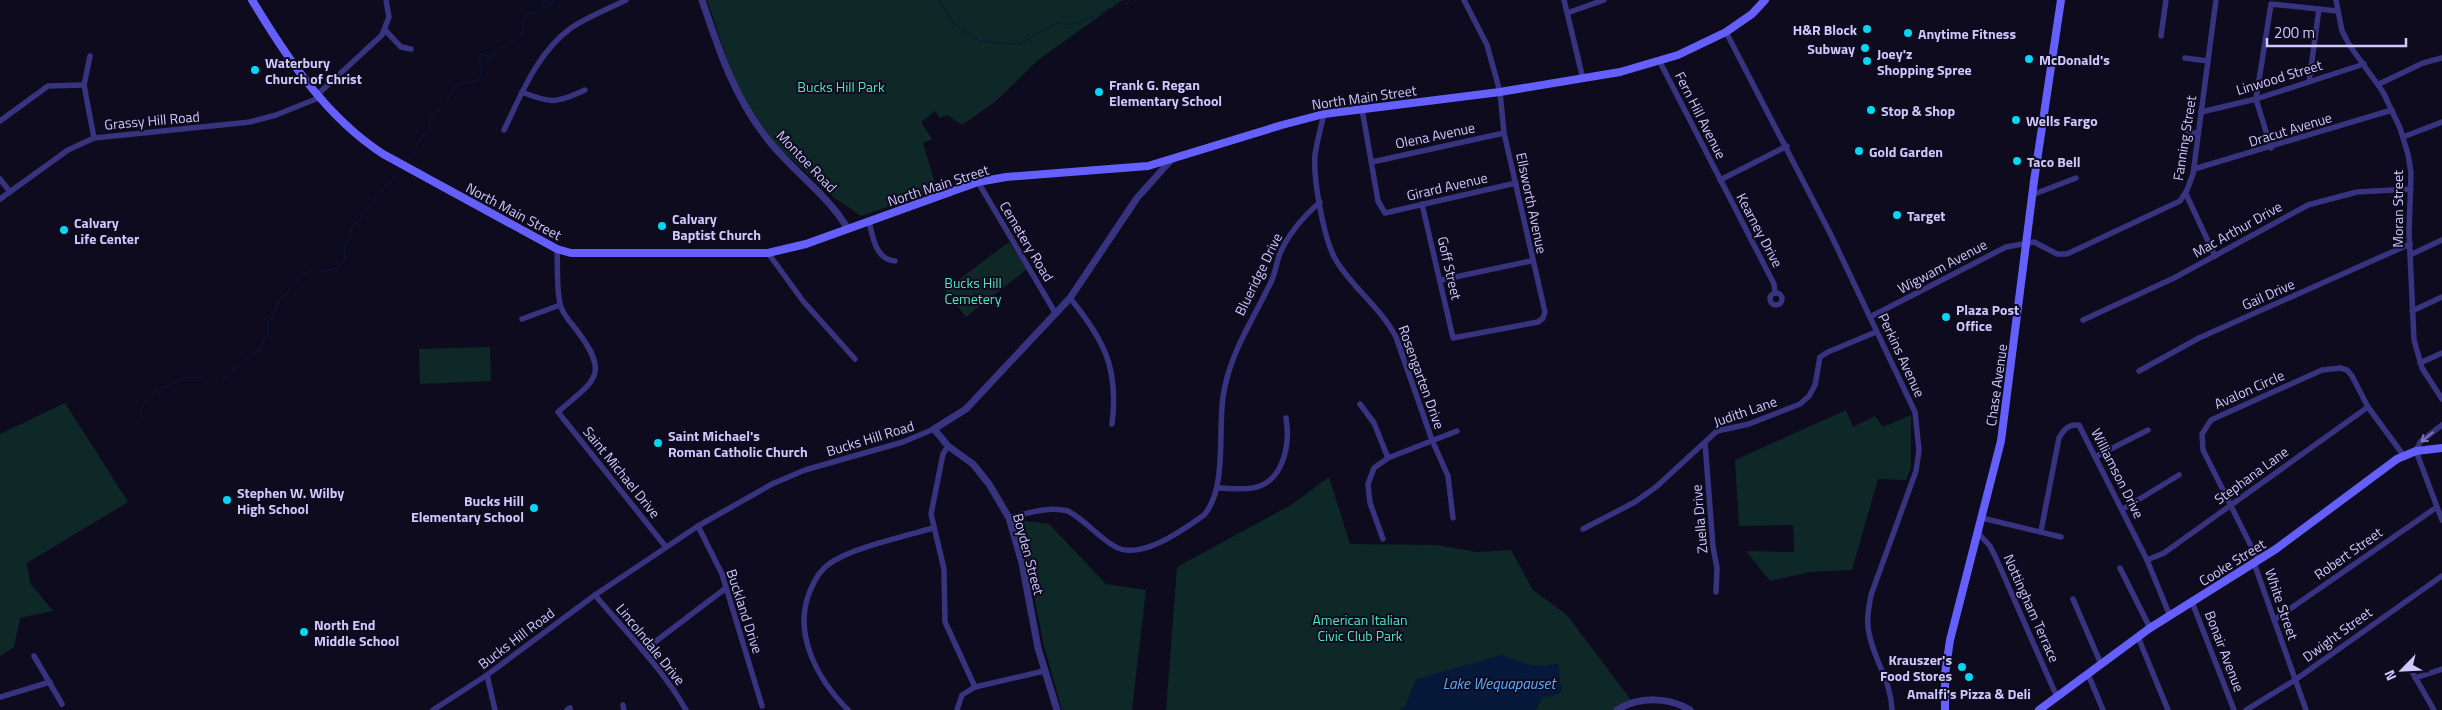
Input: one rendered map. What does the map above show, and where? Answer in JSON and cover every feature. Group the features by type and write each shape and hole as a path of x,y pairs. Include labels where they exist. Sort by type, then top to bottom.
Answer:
{"main road":[{"name":"North Main Street","path":"252,0 283,51 358,138 383,154 557,249 571,254 768,253 806,244 978,182 1006,177 1148,166 1324,114 1500,92 1583,79 1660,62 1726,32 1752,14 1765,0"},
{"name":"Chase Avenue","path":"1945,710 1945,674 1949,646 2002,435 2032,195 2061,0"},
{"name":"Cooke Street","path":"2039,710 2150,628 2256,562 2404,456 2416,451 2442,448"}],"street":[{"path":"320,96 385,30 389,17 386,0"},
{"path":"504,130 537,64 572,28 626,0"},
{"name":"Montoe Road","path":"702,0 722,59 751,117 796,170 823,193 848,229"},
{"name":"Ellsworth Avenue","path":"1453,338 1538,322 1543,318 1545,312 1504,133 1500,92 1488,45 1464,0"},
{"path":"1564,0 1583,79"},
{"path":"1567,13 1604,0"},
{"path":"2161,36 2166,0"},
{"name":"Fanning Street","path":"2027,242 2039,244 2057,254 2067,254 2165,210 2180,201 2186,194 2194,169 2216,0"},
{"name":"Moran Street","path":"2336,0 2345,37 2379,84 2403,137 2410,164 2410,255 2414,340 2420,363 2442,399"},
{"path":"2271,148 2256,99 2271,4 2337,10"},
{"path":"2309,82 2319,9"},
{"path":"385,30 401,47 411,49"},
{"name":"Perkins Avenue","path":"1726,32 1787,146 1915,412 1919,450 1916,471 1871,594 1868,614 1868,632 1891,691 1892,710"},
{"path":"90,56 84,85 94,138"},
{"path":"2185,58 2208,61"},
{"path":"2379,84 2423,63 2442,58"},
{"name":"Fern Hill Avenue","path":"1660,62 1720,180"},
{"name":"Linwood Street","path":"2201,112 2256,99 2364,64"},
{"path":"0,121 48,86 84,85"},
{"path":"522,92 543,101 553,102 585,90"},
{"name":"Grassy Hill Road","path":"0,199 68,150 94,138 250,122 271,117 320,96"},
{"path":"1362,109 1372,162"},
{"name":"Dracut Avenue","path":"2194,169 2271,148 2392,110"},
{"name":"Rosengarten Drive","path":"1324,114 1315,154 1315,177 1331,250 1337,263 1389,323 1396,337 1432,440 1448,476 1453,518"},
{"path":"2403,137 2442,122"},
{"path":"2186,130 2198,134"},
{"name":"Olena Avenue","path":"1372,162 1504,133"},
{"path":"1720,180 1787,146"},
{"name":"Bucks Hill Road","path":"433,710 487,675 595,595 666,547 698,526 772,484 806,470 904,442 934,429 966,409 1070,298 1137,198 1171,160"},
{"name":"Girard Avenue","path":"1372,162 1378,201 1385,213 1516,183"},
{"path":"2032,195 2076,178"},
{"path":"0,179 10,192"},
{"name":"Kearney Drive","path":"1720,180 1774,284 1775,293"},
{"name":"Cemetery Road","path":"978,182 1056,314"},
{"name":"Mac Arthur Drive","path":"2083,320 2174,278 2288,215 2326,199 2366,190 2411,190"},
{"path":"2186,194 2216,256"},
{"name":"Blueridge Drive","path":"1010,518 1039,510 1061,509 1076,515 1113,546 1133,551 1152,546 1204,515 1210,508 1217,488 1223,396 1230,365 1240,338 1272,281 1286,242 1293,230 1320,202"},
{"name":"Goff Street","path":"1422,204 1453,338"},
{"path":"869,221 878,250 884,258 895,261"},
{"path":"2410,255 2442,240"},
{"name":"Wigwam Avenue","path":"1870,317 2003,248 2027,242"},
{"name":"Gail Drive","path":"2139,371 2199,338 2410,244"},
{"path":"522,319 560,305 557,249"},
{"path":"768,253 803,300 854,360"},
{"path":"1441,280 1532,261"},
{"path":"2412,311 2442,297"},
{"path":"1070,298 1094,328 1107,353 1114,408 1112,424"},
{"name":"Saint Michael Drive","path":"560,305 564,315 592,352 596,366 588,384 558,412 666,547"},
{"name":"Judith Lane","path":"1583,529 1635,502 1656,487 1717,431 1749,424 1800,404 1816,386 1820,357 1827,352 1876,332"},
{"path":"2420,363 2442,353"},
{"name":"Avalon Circle","path":"2256,562 2232,505 2203,450 2202,434 2211,420 2331,367 2347,370 2352,376 2368,407 2404,456"},
{"path":"1360,404 1374,423 1388,458"},
{"name":"Stephana Lane","path":"2147,560 2164,553 2368,407"},
{"path":"1217,488 1258,487 1278,472 1289,434 1286,418"},
{"name":"Williamson Drive","path":"2041,531 2060,438 2064,430 2073,424 2080,425 2123,509 2170,616"},
{"path":"2442,425 2420,442 2416,451 2442,520"},
{"name":"Boyden Street","path":"934,429 948,446 973,464 989,484 1010,518 1022,563 1044,671 1057,710"},
{"path":"2095,457 2148,430"},
{"path":"1383,539 1370,503 1368,484 1374,468 1388,458 1457,431"},
{"name":"Zuella Drive","path":"1705,443 1713,547 1717,568 1716,592"},
{"path":"948,446 943,454 932,504 933,528 944,569 945,622 974,687"},
{"path":"2123,509 2180,475"},
{"name":"Robert Street","path":"2274,620 2437,507"},
{"path":"1982,518 2061,537"},
{"name":"Buckland Drive","path":"698,526 722,574 762,706"},
{"path":"848,710 836,698 820,675 810,651 803,626 804,604 814,580 828,564 846,554 933,528"},
{"name":"Nottingham Terrace","path":"1978,533 1990,546 1996,558 2057,697"},
{"name":"White Street","path":"2256,562 2274,620 2306,710"},
{"path":"2120,568 2150,628"},
{"name":"Dwight Street","path":"2246,710 2295,680 2442,576"},
{"path":"643,651 726,588"},
{"name":"Lincolndale Drive","path":"595,595 643,651 677,695 686,710"},
{"path":"2073,599 2101,664"},
{"name":"Bonair Avenue","path":"2192,602 2234,710"},
{"path":"2138,637 2168,710"},
{"path":"34,656 62,704"},
{"path":"2406,663 2434,710"},
{"path":"2415,678 2442,669"},
{"path":"957,710 962,695 974,687 1044,671"},
{"path":"2088,674 2103,710"},
{"path":"487,675 495,710"},
{"path":"0,697 50,682"},
{"path":"1617,710 1634,703 1659,700 1671,701 1690,710"}],"green space":[{"name":"Bucks Hill Park","path":"707,0 1122,0 1038,60 995,102 962,125 947,115 940,118 935,111 921,122 932,139 923,143 937,190 861,216 832,196 774,143 737,89"},
{"name":"Bucks Hill Cemetery","path":"1009,242 1027,269 966,317 945,290"},
{"path":"490,347 491,381 420,384 419,349"},
{"path":"65,403 128,502 27,563 30,583 53,611 20,618 14,647 0,656 0,434"},
{"path":"1846,410 1853,427 1875,416 1883,427 1911,415 1911,467 1906,480 1878,479 1852,570 1809,572 1770,581 1746,551 1794,552 1793,525 1739,526 1735,460"},
{"name":"American Italian Civic Club Park","path":"1329,477 1350,544 1436,545 1477,552 1511,550 1533,590 1567,615 1631,700 1612,710 1166,710 1177,567 1291,505"},
{"path":"1019,520 1049,524 1106,584 1146,590 1132,710 1062,710 1044,646"}],"water":[{"name":"Lake Wequapauset","path":"1502,655 1526,664 1539,666 1558,664 1562,691 1559,694 1542,698 1536,710 1400,710 1405,706 1416,679"}],"waterway":[{"path":"405,162 411,157 421,137 427,133 433,116 447,101 453,89 458,85 476,81 482,72 479,59 481,54 490,57 497,49 513,42 522,34 527,14 541,11 544,2 548,0"},
{"path":"544,8 553,3 554,0"},
{"path":"939,0 953,23 979,41 1019,44 1057,23 1066,24 1084,21 1130,0"},
{"path":"220,384 239,365 261,349 264,339 268,334 268,322 273,317 277,304 302,275 316,268 320,272 339,268 345,259 344,246 351,236 350,228 361,218 375,198 401,170"},
{"path":"143,420 140,414 142,406 157,389 185,378 204,378"}],"place":[{"name":"H&R Block","path":"1867,29"},
{"name":"Anytime Fitness","path":"1908,33"},
{"name":"Subway","path":"1865,48"},
{"name":"McDonald's","path":"2029,59"},
{"name":"Joey'z Shopping Spree","path":"1867,61"},
{"name":"Waterbury Church of Christ","path":"255,70"},
{"name":"Frank G. Regan Elementary School","path":"1099,92"},
{"name":"Stop & Shop","path":"1871,110"},
{"name":"Wells Fargo","path":"2016,120"},
{"name":"Gold Garden","path":"1859,151"},
{"name":"Taco Bell","path":"2017,161"},
{"name":"Target","path":"1897,215"},
{"name":"Calvary Baptist Church","path":"662,226"},
{"name":"Calvary Life Center","path":"64,230"},
{"name":"Plaza Post Office","path":"1946,317"},
{"name":"Saint Michael's Roman Catholic Church","path":"658,443"},
{"name":"Stephen W. Wilby High School","path":"227,500"},
{"name":"Bucks Hill Elementary School","path":"534,508"},
{"name":"North End Middle School","path":"304,632"},
{"name":"Krauszer's Food Stores","path":"1962,667"},
{"name":"Amalfi's Pizza & Deli","path":"1969,677"}]}
